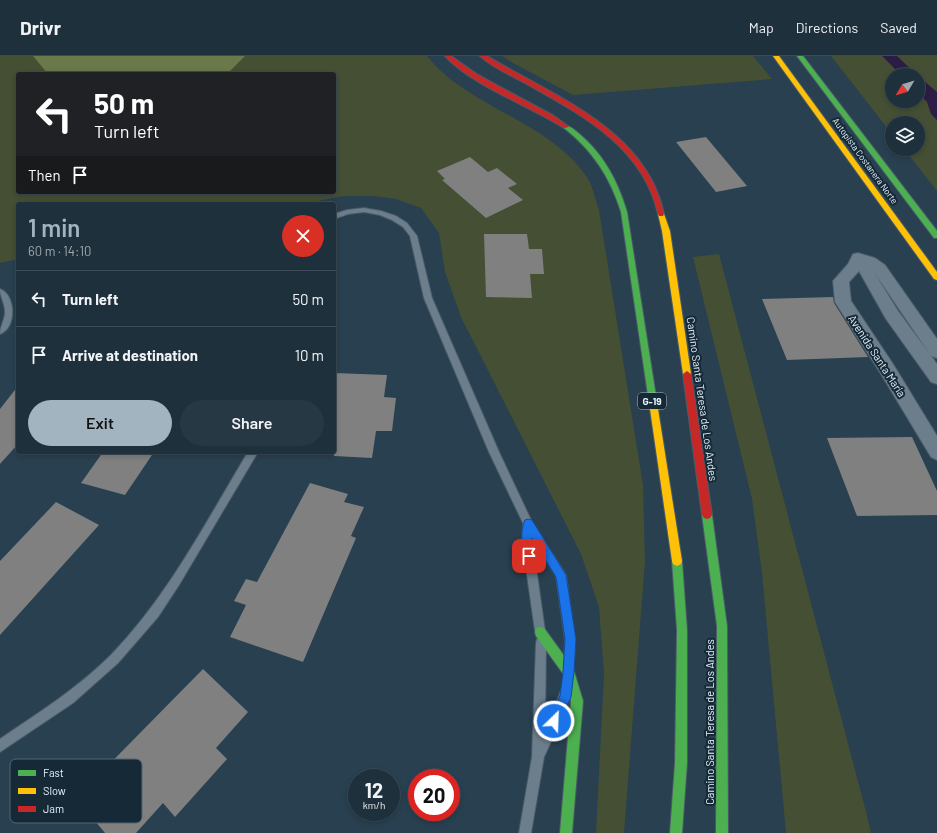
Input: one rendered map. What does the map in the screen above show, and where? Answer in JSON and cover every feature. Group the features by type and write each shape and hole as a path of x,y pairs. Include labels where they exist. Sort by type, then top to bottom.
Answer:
{"main road":[{"name":"G-19","path":"448,56 473,74 550,117 582,140 594,151 611,174 620,198 624,212 676,553 682,630 683,682 681,763 676,833"},
{"name":"Camino Santa Teresa de Los Andes","path":"483,56 580,113 613,137 636,160 651,184 661,211 666,231 717,581 722,626 722,833"},
{"name":"Autopista Costanera Norte","path":"776,56 937,277"},
{"name":"Autopista Costanera Norte","path":"800,56 937,236"},
{"path":"540,632 569,672 576,701 566,833"}],"street":[{"path":"858,258 870,262 880,269 937,352"},
{"path":"858,258 892,315 937,377"},
{"name":"Avenida Santa María","path":"858,258 854,267 841,281 843,302 887,369 937,452"}],"lane":[{"path":"336,216 347,212 364,210 381,213 394,218 405,225 414,236 422,274 437,320 494,452 528,523 561,575 570,639 569,672 565,697 538,758"},
{"path":"0,292 9,304 8,316 0,331"},
{"path":"0,746 69,699 114,659 154,612 175,582 252,454"},
{"path":"525,833 538,758 542,660 540,632 527,540 528,523"}],"green space":[{"path":"0,56 427,56 444,73 463,88 528,126 568,155 587,177 599,210 643,485 645,561 624,833 596,833 604,674 599,607 581,554 461,317 445,272 439,233 421,208 396,199 373,196 343,196 312,202 16,202 16,259 0,263"},
{"path":"33,56 245,56 229,72 46,72"},
{"path":"502,56 753,56 772,79 573,95"},
{"path":"831,56 937,56 937,191 910,156 925,156 925,116 885,116 885,125"},
{"path":"719,254 871,833 786,833 762,573 752,499 693,257"}],"shaded area":[{"path":"882,56 897,56 910,68 894,68"},
{"path":"925,82 937,92 937,120 931,114 925,100"}],"building":[{"path":"706,137 747,186 716,192 676,142"},
{"path":"470,157 488,172 497,168 517,184 508,188 523,200 486,218 442,180 445,179 437,171"},
{"path":"484,234 527,234 529,249 542,249 544,274 530,274 532,298 486,297"},
{"path":"833,297 834,303 868,357 787,360 762,299"},
{"path":"336,373 387,375 384,397 396,398 392,431 376,431 372,458 334,456 334,454 336,454"},
{"path":"16,389 16,446 0,464 0,409"},
{"path":"912,437 937,491 937,515 857,516 827,438"},
{"path":"102,454 153,454 125,495 81,483"},
{"path":"310,483 348,494 344,502 364,507 351,536 356,538 303,662 230,637 246,605 234,601 246,579 257,582"},
{"path":"56,502 99,525 0,635 0,561"},
{"path":"203,669 248,712 216,748 227,759 175,817 163,803 136,833 105,833 97,823 142,823 142,759 114,759"}],"traffic: fast":[{"path":"800,56 937,236"},
{"path":"566,127 577,135 596,154 610,175 620,199 624,212 654,409"},
{"path":"707,515 722,626 722,833"},
{"path":"676,833 681,763 682,630 677,561"},
{"path":"540,632 569,672 577,701 566,833"}],"traffic: slow":[{"path":"776,56 937,277"},
{"path":"661,214 666,231 687,374"},
{"path":"654,409 677,561"}],"traffic: jam":[{"path":"448,56 476,77 537,109 566,127"},
{"path":"483,56 577,110 621,143 638,163 652,185 661,214"},
{"path":"687,374 707,515"}],"route":[{"path":"529,556 527,540 528,523 561,575 570,639 569,672 565,697 554,721"}]}
